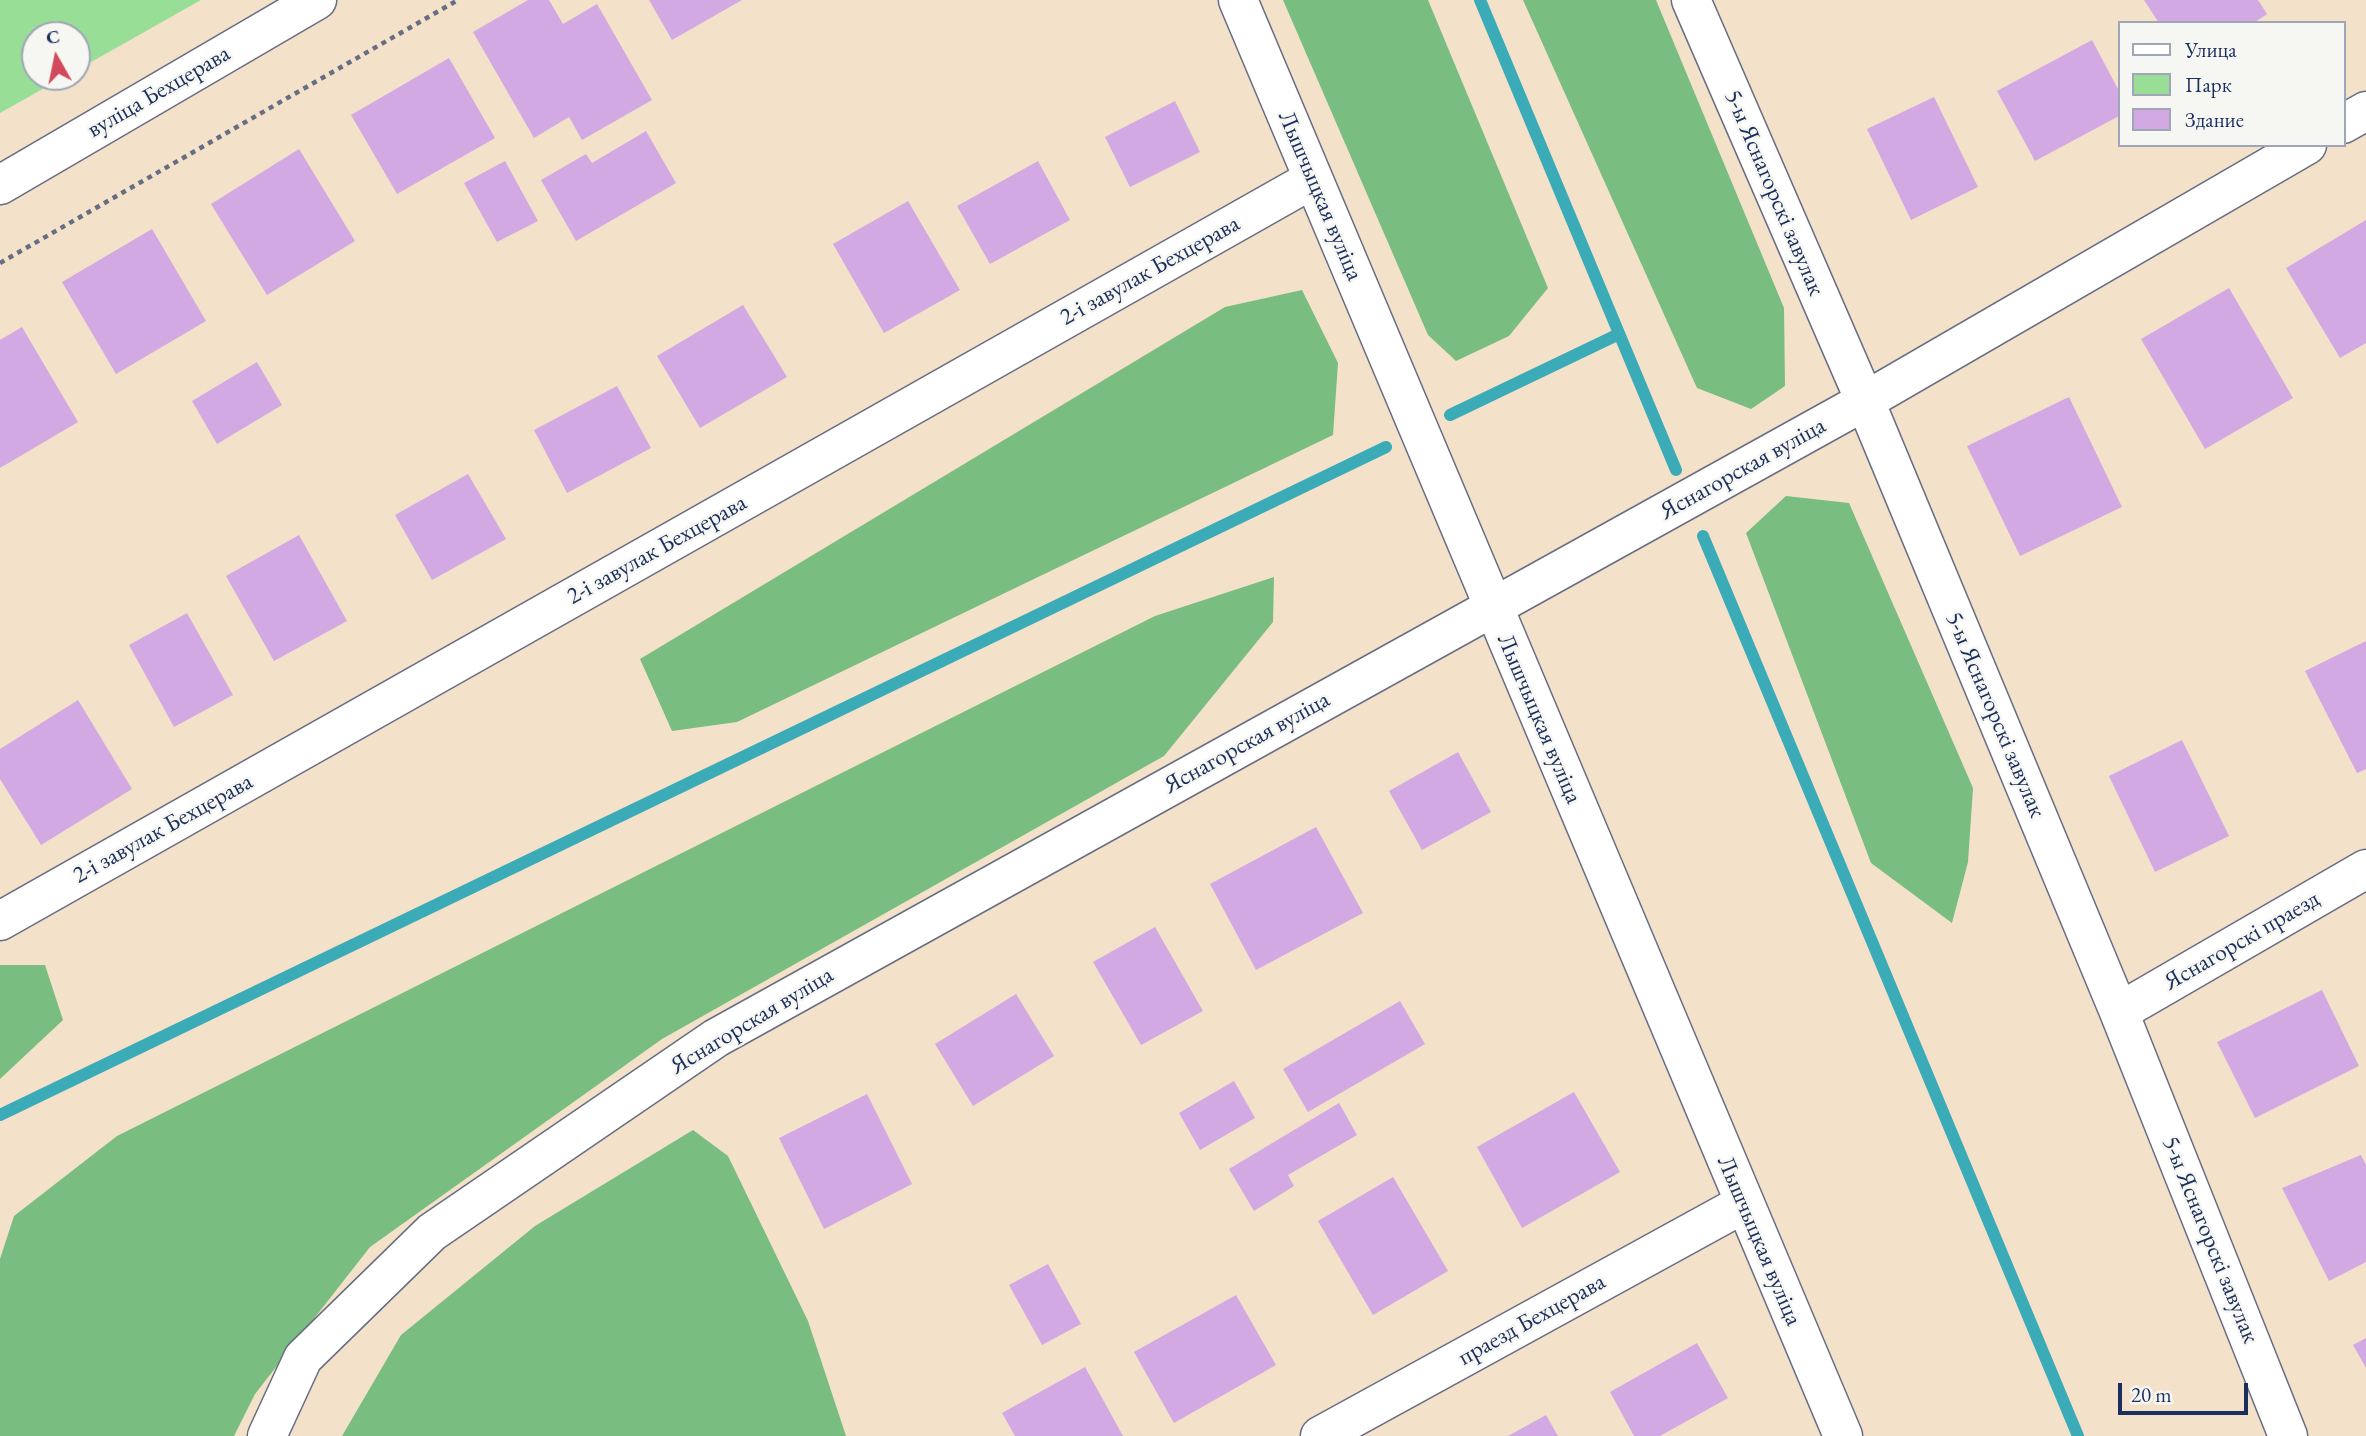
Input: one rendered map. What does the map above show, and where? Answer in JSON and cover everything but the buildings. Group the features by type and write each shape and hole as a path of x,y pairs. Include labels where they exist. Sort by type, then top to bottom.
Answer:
{"street":[{"name":"вуліца Бехцерава","path":"0,185 317,0"},
{"name":"Лышчыцкая вуліца","path":"1238,0 1491,607 1843,1436"},
{"name":"5-ы Яснагорскі завулак","path":"1690,0 1864,401 2119,1012 2288,1436"},
{"path":"2345,123 2366,111"},
{"name":"Яснагорская вуліца","path":"267,1436 303,1358 432,1232 693,1053 1864,401 2304,147"},
{"name":"2-і завулак Бехцерава","path":"0,921 1313,179"},
{"name":"Яснагорскі праезд","path":"2119,1012 2366,869"},
{"name":"праезд Бехцерава","path":"1320,1436 1743,1204"}],"path":[{"path":"0,262 458,0"}],"green space":[{"path":"0,0 201,0 91,62 91,21 21,21 21,91 39,91 0,113"},
{"path":"1283,0 1428,0 1548,288 1509,336 1456,361 1428,335"},
{"path":"1523,0 1656,0 1784,308 1785,386 1751,409 1697,388"},
{"path":"1302,290 1338,363 1333,435 737,722 672,731 640,659 1225,307"},
{"path":"1786,496 1849,503 1973,788 1968,862 1952,923 1871,863 1746,533"},
{"path":"1274,577 1273,622 1164,756 662,1039 370,1247 255,1394 234,1436 0,1436 0,1259 14,1216 117,1136 1155,616"},
{"path":"0,965 45,965 63,1020 0,1079"},
{"path":"693,1130 728,1156 808,1321 846,1436 342,1436 401,1335 535,1226"}],"waterway":[{"path":"1480,0 1676,470"},
{"path":"1450,415 1619,334"},
{"path":"0,1115 1386,447"},
{"path":"1703,536 2078,1436"}]}
